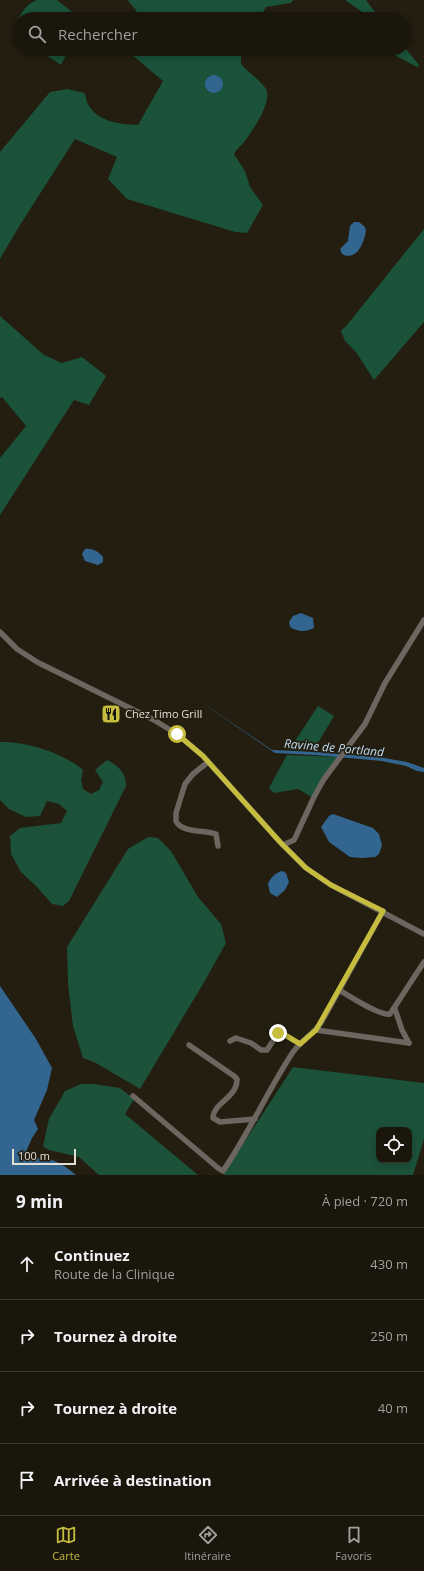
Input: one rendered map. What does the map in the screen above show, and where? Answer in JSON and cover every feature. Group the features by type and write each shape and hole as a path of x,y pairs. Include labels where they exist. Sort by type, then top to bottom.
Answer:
{"street":[{"path":"283,845 294,840 324,779 340,760 365,724 388,678 424,620"},
{"path":"0,632 17,649 37,662 165,726 190,744 208,762 283,845 306,868 326,882 424,934"},
{"path":"208,762 197,770 185,784 176,813 176,821 180,826 198,832 216,834 218,846"},
{"path":"133,1096 223,1171 236,1151 246,1131 255,1119 279,1074 294,1050 316,1030 383,911"},
{"path":"339,990 383,1014 390,1014 395,1009 424,962"},
{"path":"316,1030 409,1043 402,1030 395,1009"},
{"path":"230,1041 236,1038 251,1042 261,1050 267,1050 280,1032 300,1044"},
{"path":"189,1045 234,1076 237,1080 237,1084 231,1095 215,1111 214,1118 220,1122 255,1119"}],"green space":[{"path":"37,0 57,0 72,12 23,12 32,2"},
{"path":"293,0 291,3 266,7 263,12 135,12 137,11 128,1"},
{"path":"345,0 366,0 375,12 362,12"},
{"path":"48,56 66,56 61,65"},
{"path":"133,56 241,56 241,64 266,89 267,101 261,116 248,137 234,154 245,171 250,187 263,205 247,233 235,232 127,199 108,179 117,157 75,139 0,259 0,152 50,92 67,89 84,93 91,109 102,118 116,123 138,125 163,81"},
{"path":"396,56 412,56 419,65 417,67"},
{"path":"424,229 424,322 374,380 356,352 345,341 341,331"},
{"path":"0,316 44,355 62,363 82,357 106,376 89,405 74,400 0,515 0,458 26,426 2,397 0,398"},
{"path":"318,706 334,716 313,751 289,750"},
{"path":"0,742 10,742 32,746 66,758 83,770 81,780 83,789 91,794 99,790 103,782 95,770 107,760 118,767 125,777 126,786 69,901 63,906 52,904 21,872 11,854 10,836 20,828 61,823 67,811 59,804 47,801 40,816 26,817 9,809 0,800"},
{"path":"287,755 339,757 312,797 298,789 274,793 269,788"},
{"path":"148,837 158,838 171,851 198,897 221,924 226,943 140,1089 96,1063 83,1058 73,1026 68,984 67,947 128,849"},
{"path":"293,1067 424,1083 424,1139 413,1175 223,1175"},
{"path":"81,1084 93,1084 120,1088 134,1099 125,1114 198,1175 99,1175 79,1157 49,1150 43,1146 49,1119 65,1091"}],"water":[{"path":"214,75 220,78 223,84 220,90 214,93 208,90 205,84 208,78"},
{"path":"354,222 359,222 365,227 366,231 364,240 359,250 352,255 347,256 342,254 340,249 348,241 350,226"},
{"path":"85,549 95,550 103,557 103,562 98,565 85,561 82,554"},
{"path":"301,613 313,618 314,628 302,631 290,627 289,622 293,616"},
{"path":"188,693 272,750 378,757 407,762 424,768 424,772 417,771 406,766 382,761 275,753"},
{"path":"333,814 373,828 379,834 382,845 379,854 375,857 350,857 329,842 321,827 329,816"},
{"path":"282,871 286,873 289,882 285,890 277,897 270,893 268,884 270,879"},
{"path":"0,986 36,1039 52,1068 47,1090 34,1120 38,1129 25,1154 21,1157 22,1159 38,1158 51,1160 63,1165 76,1175 0,1175"}],"place":[{"name":"Chez Timo Grill","path":"111,714"}],"route":[{"path":"177,734 203,756 280,842 306,868 331,885 383,911 316,1030 300,1044 282,1033 278,1033"}],"water label":[{"name":"Ravine de Portland","path":"334,748"}]}
